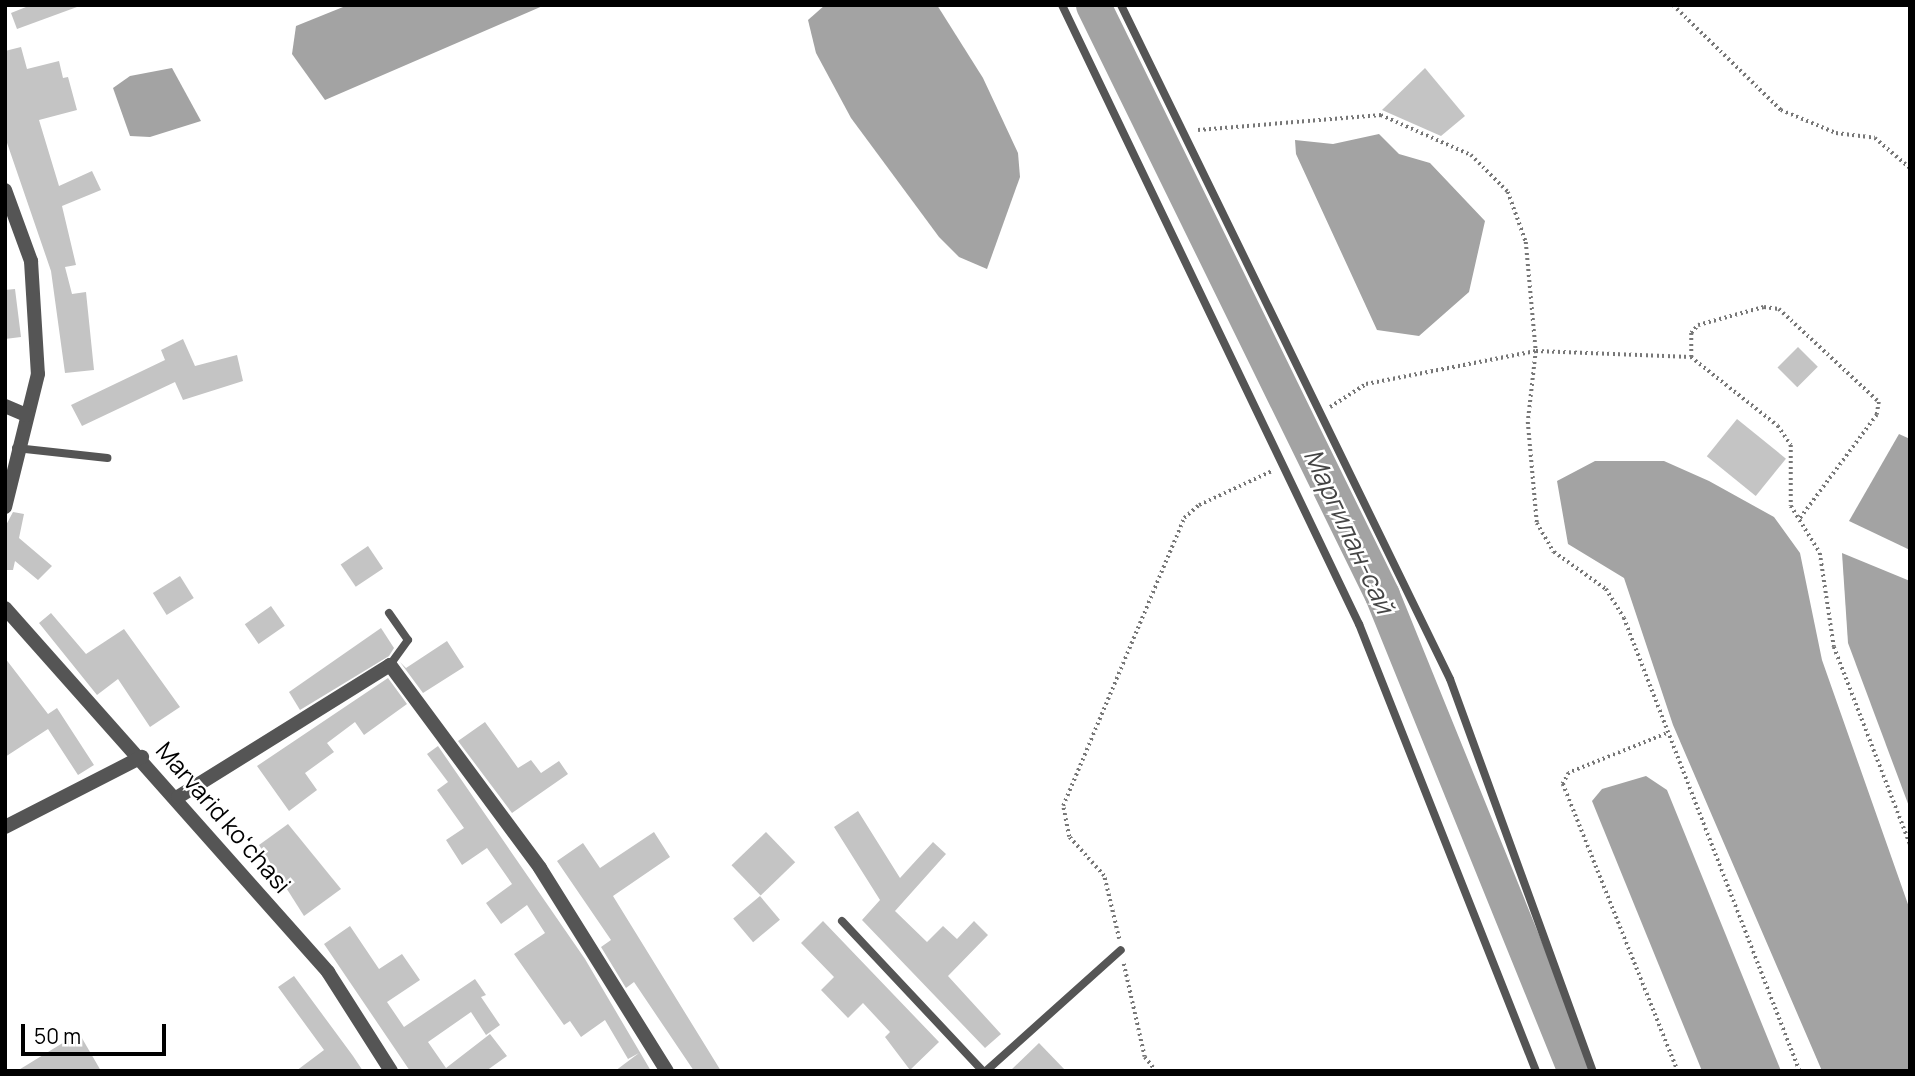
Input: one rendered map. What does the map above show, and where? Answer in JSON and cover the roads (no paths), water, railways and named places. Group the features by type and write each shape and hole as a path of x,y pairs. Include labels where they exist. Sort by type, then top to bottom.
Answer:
{"street":[{"path":"5,190 30,261 38,374 16,448 5,508"},
{"path":"5,406 26,415"},
{"name":"Marvarid koʻchasi","path":"5,608 178,797 328,972 391,1071"},
{"path":"178,797 390,665 540,868 667,1071"},
{"path":"5,827 142,757"}],"lane":[{"path":"1062,5 1359,624 1536,1071"},
{"path":"1121,5 1325,429 1450,679 1593,1071"},
{"path":"16,448 107,458"},
{"path":"389,613 408,640 390,665"},
{"path":"842,921 985,1071 1121,950"}],"waterway":[{"name":"Маргилан-сай","path":"1093,5 1382,595 1575,1071"}]}
